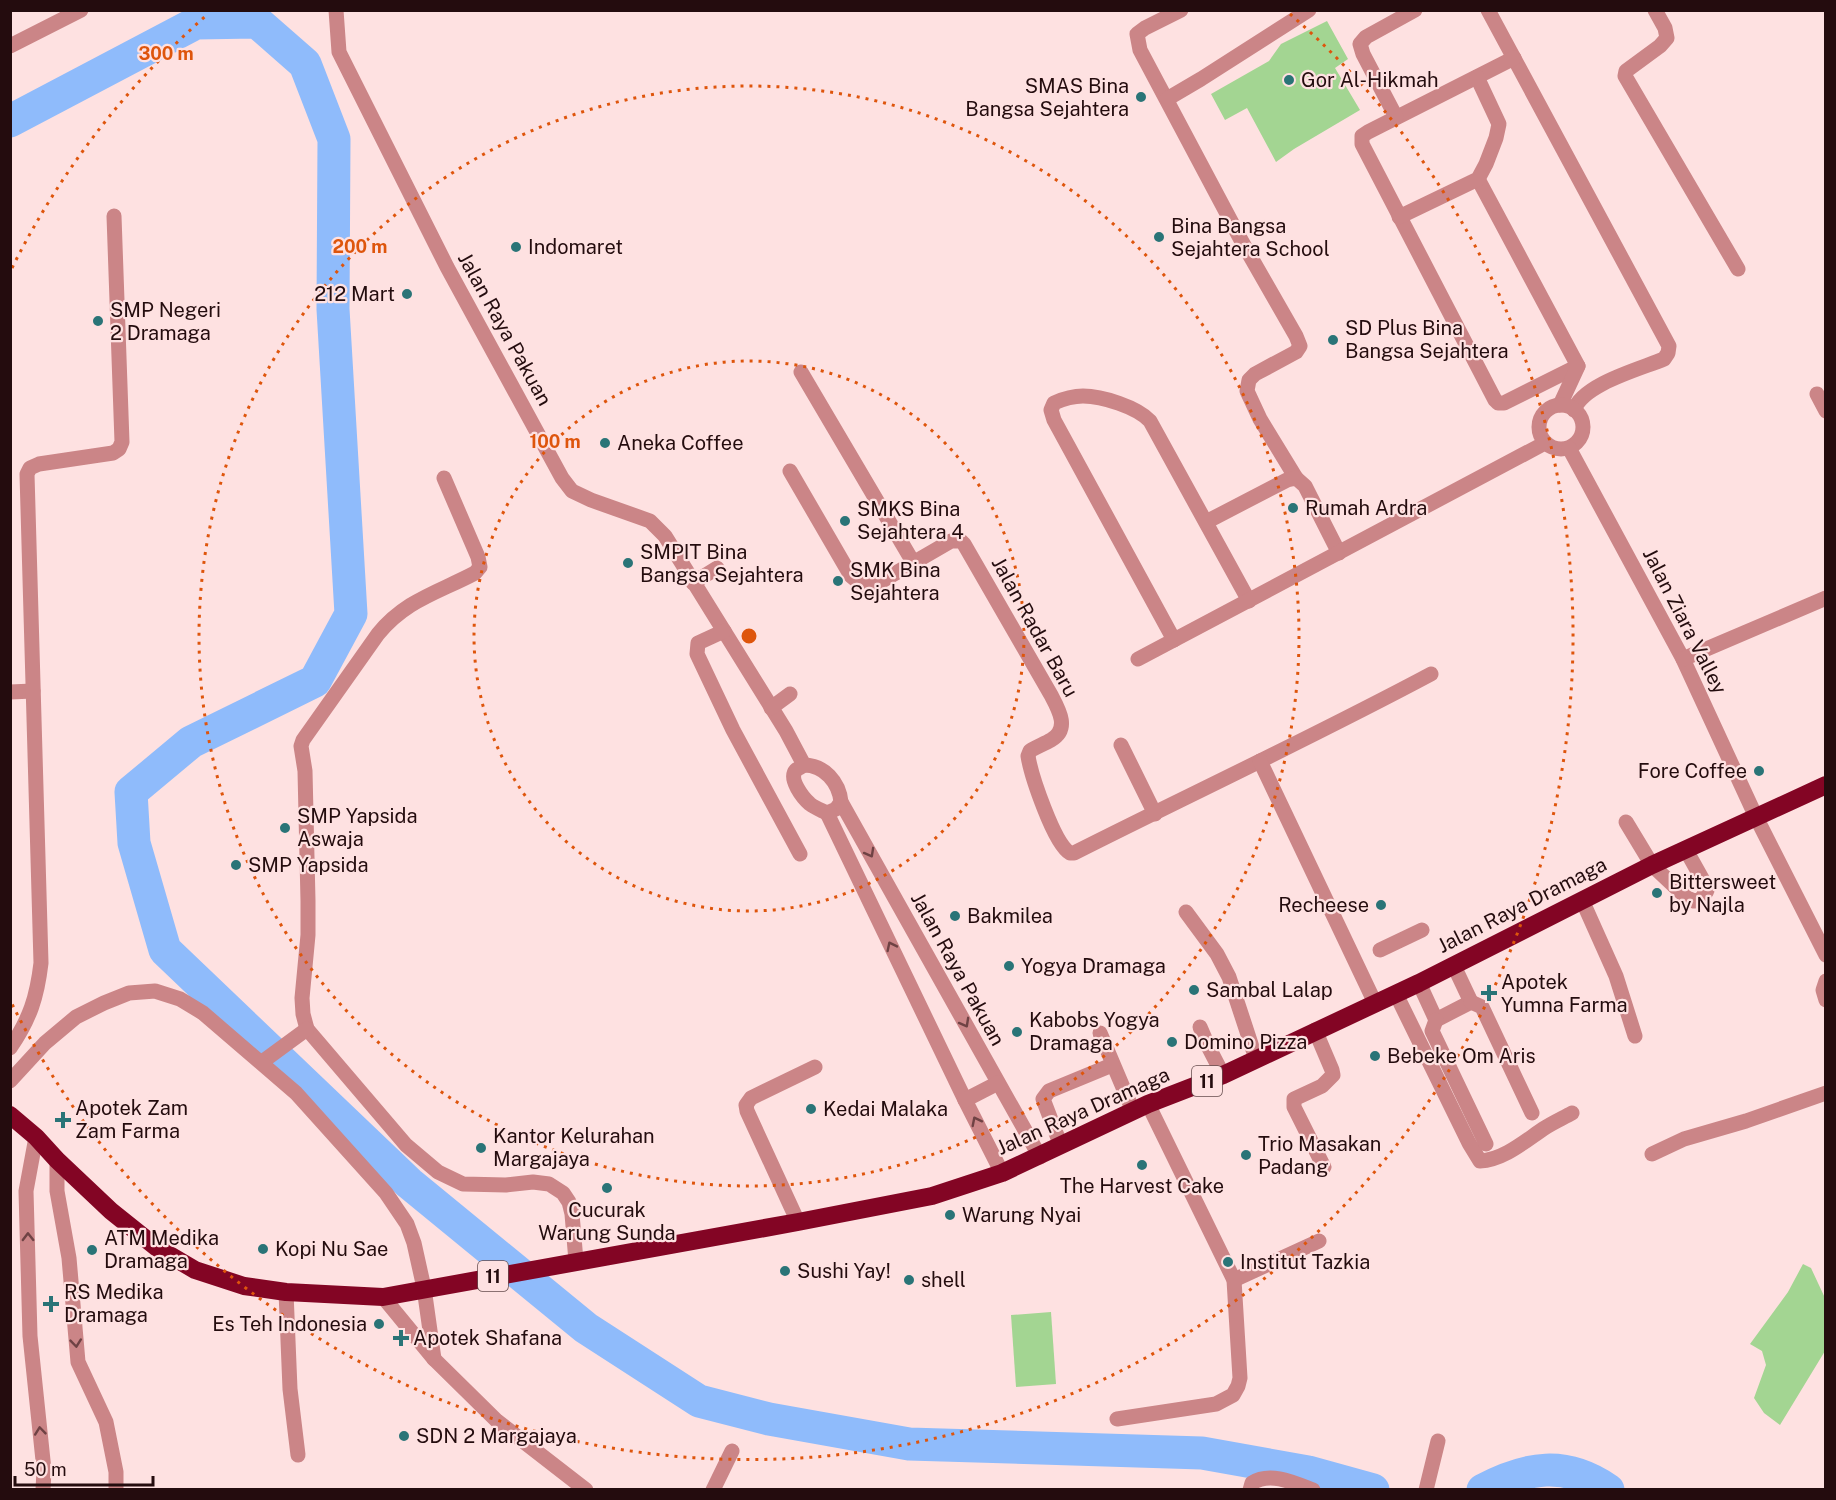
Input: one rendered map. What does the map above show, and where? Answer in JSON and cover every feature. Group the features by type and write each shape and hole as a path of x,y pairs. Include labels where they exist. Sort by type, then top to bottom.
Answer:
{"highway":[{"name":"Jalan Raya Dramaga","path":"430,1288 932,1196 1002,1173 1140,1108 1223,1075 1314,1030 1396,994 1652,865 1826,785"},
{"name":"11","path":"10,1115 36,1137 111,1211 156,1247 195,1269 244,1286 286,1292 383,1297 430,1288"}],"street":[{"path":"10,46 81,10"},
{"name":"Jalan Raya Pakuan","path":"336,10 339,52 452,276 562,478 572,491 650,521 665,536 786,731 800,767"},
{"path":"1181,10 1137,34 1140,50 1300,346 1296,352 1255,374 1249,380 1247,392 1260,419 1296,478 1305,486 1339,553"},
{"path":"1167,99 1309,10"},
{"path":"1396,117 1360,44 1366,37 1415,10"},
{"path":"1488,10 1669,346 1664,359 1596,387 1567,408 1547,410 1541,419 1539,430 1545,443 1556,449 1569,448 1577,443 1583,428 1581,419 1567,408"},
{"path":"1655,10 1665,28 1667,38 1660,46 1626,70 1625,76 1738,269"},
{"path":"1514,58 1368,132 1362,136 1362,144 1498,403 1504,403 1578,366"},
{"path":"1399,217 1478,179 1492,151 1499,124 1477,77"},
{"path":"1478,179 1578,366 1567,408"},
{"path":"10,1048 22,1030 37,992 41,963 27,474 30,468 39,464 112,453 119,449 122,442 114,216"},
{"path":"801,372 913,562"},
{"path":"1817,394 1826,411"},
{"path":"1174,640 1054,420 1052,406 1060,400 1082,396 1126,406 1146,416 1249,601"},
{"path":"1138,659 1339,553 1411,512 1545,443"},
{"name":"Jalan Ziara Valley","path":"1569,448 1683,659 1756,817 1826,955"},
{"name":"Jalan Radar Baru","path":"790,471 851,576 862,585 875,585 951,541 961,541 964,544 1051,695 1061,717 1060,733 1053,740 1030,751 1028,756 1038,794 1065,849 1070,853 1155,814 1353,716 1431,674"},
{"path":"444,478 478,557 480,567 475,573 427,595 391,619 372,641 301,746 305,771 308,901 308,935 302,998 304,1032 406,1145 438,1172 463,1184 506,1185 533,1182 549,1184 563,1193 569,1202 572,1214 576,1261"},
{"path":"1206,522 1287,480 1296,478"},
{"path":"693,583 717,568"},
{"path":"1683,659 1826,598"},
{"path":"724,631 698,643 697,654 733,730 800,854"},
{"path":"10,692 33,691"},
{"path":"771,708 790,694"},
{"path":"1121,745 1155,814"},
{"path":"1260,761 1375,1003"},
{"path":"827,813 841,802 839,792 829,775 813,765 800,767 794,775 794,780 809,803 827,813 1002,1173"},
{"name":"Jalan Raya Pakuan","path":"841,802 1040,1157"},
{"path":"1626,822 1652,865 1687,898 1694,901 1700,900 1707,891 1686,850"},
{"path":"1582,900 1616,976 1635,1036"},
{"path":"1186,912 1217,954 1229,977 1256,1059"},
{"path":"1380,950 1422,930"},
{"path":"1454,966 1471,1002 1482,1007 1532,1113"},
{"path":"1826,981 1823,990 1826,1000"},
{"path":"1419,983 1437,1020"},
{"path":"10,1081 45,1043 76,1017 129,993 155,991 180,999 203,1013 266,1060 386,1193 407,1224 430,1288 434,1359"},
{"path":"1396,994 1480,1161 1509,1151 1572,1113"},
{"path":"1471,1002 1437,1020 1432,1031 1486,1144"},
{"path":"1200,1027 1223,1075"},
{"path":"1314,1030 1333,1075 1322,1086 1294,1099 1294,1107 1324,1167"},
{"path":"266,1060 304,1032"},
{"path":"1100,1033 1112,1065 1140,1108 1234,1280 1240,1378 1233,1395 1216,1404 1117,1419"},
{"path":"1061,1146 1043,1099 1045,1095 1049,1091 1112,1065"},
{"path":"798,1222 746,1105 751,1098 815,1067"},
{"path":"965,1100 998,1083"},
{"path":"1652,1154 1684,1139 1746,1121 1826,1093"},
{"path":"36,1137 26,1191 30,1336 44,1470 43,1490"},
{"path":"57,1160 57,1191 69,1258 78,1362 106,1422 116,1472 116,1490"},
{"path":"1234,1280 1318,1240"},
{"path":"286,1292 290,1389 298,1455"},
{"path":"383,1297 434,1359 497,1421 586,1490"},
{"path":"1426,1489 1438,1442"},
{"path":"713,1490 732,1451"},
{"path":"1250,1490 1252,1483 1262,1478 1285,1480 1313,1490"}],"green space":[{"name":"Gor Al-Hikmah","path":"1327,21 1348,59 1335,68 1360,110 1276,162 1247,108 1225,120 1211,94 1269,61 1281,44"},
{"path":"1803,1264 1811,1268 1825,1298 1825,1351 1780,1425 1764,1413 1754,1398 1766,1365 1762,1351 1750,1344 1788,1292"},
{"path":"1051,1312 1056,1384 1016,1387 1011,1315"}],"waterway":[{"path":"10,121 196,23 257,22 305,64 334,139 333,309 351,614 315,681 191,742 131,792 134,843 165,950 409,1183 586,1328 699,1401 769,1419 909,1444 1202,1453 1308,1472 1373,1490"},
{"path":"1483,1490 1515,1476 1546,1470 1577,1474 1608,1490"}],"place":[{"name":"Gor Al-Hikmah","path":"1289,80"},
{"name":"SMAS Bina Bangsa Sejahtera","path":"1141,97"},
{"name":"Bina Bangsa Sejahtera School","path":"1159,237"},
{"name":"Indomaret","path":"516,247"},
{"name":"212 Mart","path":"407,294"},
{"name":"SMP Negeri 2 Dramaga","path":"98,321"},
{"name":"SD Plus Bina Bangsa Sejahtera","path":"1333,340"},
{"name":"Aneka Coffee","path":"605,443"},
{"name":"Rumah Ardra","path":"1293,508"},
{"name":"SMKS Bina Sejahtera 4","path":"845,521"},
{"name":"SMPIT Bina Bangsa Sejahtera","path":"628,563"},
{"name":"SMK Bina Sejahtera","path":"838,581"},
{"name":"Fore Coffee","path":"1759,771"},
{"name":"SMP Yapsida Aswaja","path":"285,828"},
{"name":"SMP Yapsida","path":"236,865"},
{"name":"Bittersweet by Najla","path":"1657,893"},
{"name":"Recheese","path":"1381,905"},
{"name":"Bakmilea","path":"955,916"},
{"name":"Yogya Dramaga","path":"1009,966"},
{"name":"Sambal Lalap","path":"1194,990"},
{"name":"Apotek Yumna Farma","path":"1489,993"},
{"name":"Kabobs Yogya Dramaga","path":"1017,1032"},
{"name":"Domino Pizza","path":"1172,1042"},
{"name":"Bebeke Om Aris","path":"1375,1056"},
{"name":"Kedai Malaka","path":"811,1109"},
{"name":"Apotek Zam Zam Farma","path":"63,1120"},
{"name":"Kantor Kelurahan Margajaya","path":"481,1148"},
{"name":"Trio Masakan Padang","path":"1246,1155"},
{"name":"The Harvest Cake","path":"1142,1165"},
{"name":"Cucurak Warung Sunda","path":"607,1188"},
{"name":"Warung Nyai","path":"950,1215"},
{"name":"Kopi Nu Sae","path":"263,1249"},
{"name":"ATM Medika Dramaga","path":"92,1250"},
{"name":"Institut Tazkia","path":"1228,1262"},
{"name":"Sushi Yay!","path":"785,1271"},
{"name":"shell","path":"909,1280"},
{"name":"RS Medika Dramaga","path":"51,1304"},
{"name":"Es Teh Indonesia","path":"379,1324"},
{"name":"Apotek Shafana","path":"401,1338"},
{"name":"SDN 2 Margajaya","path":"404,1436"}]}
